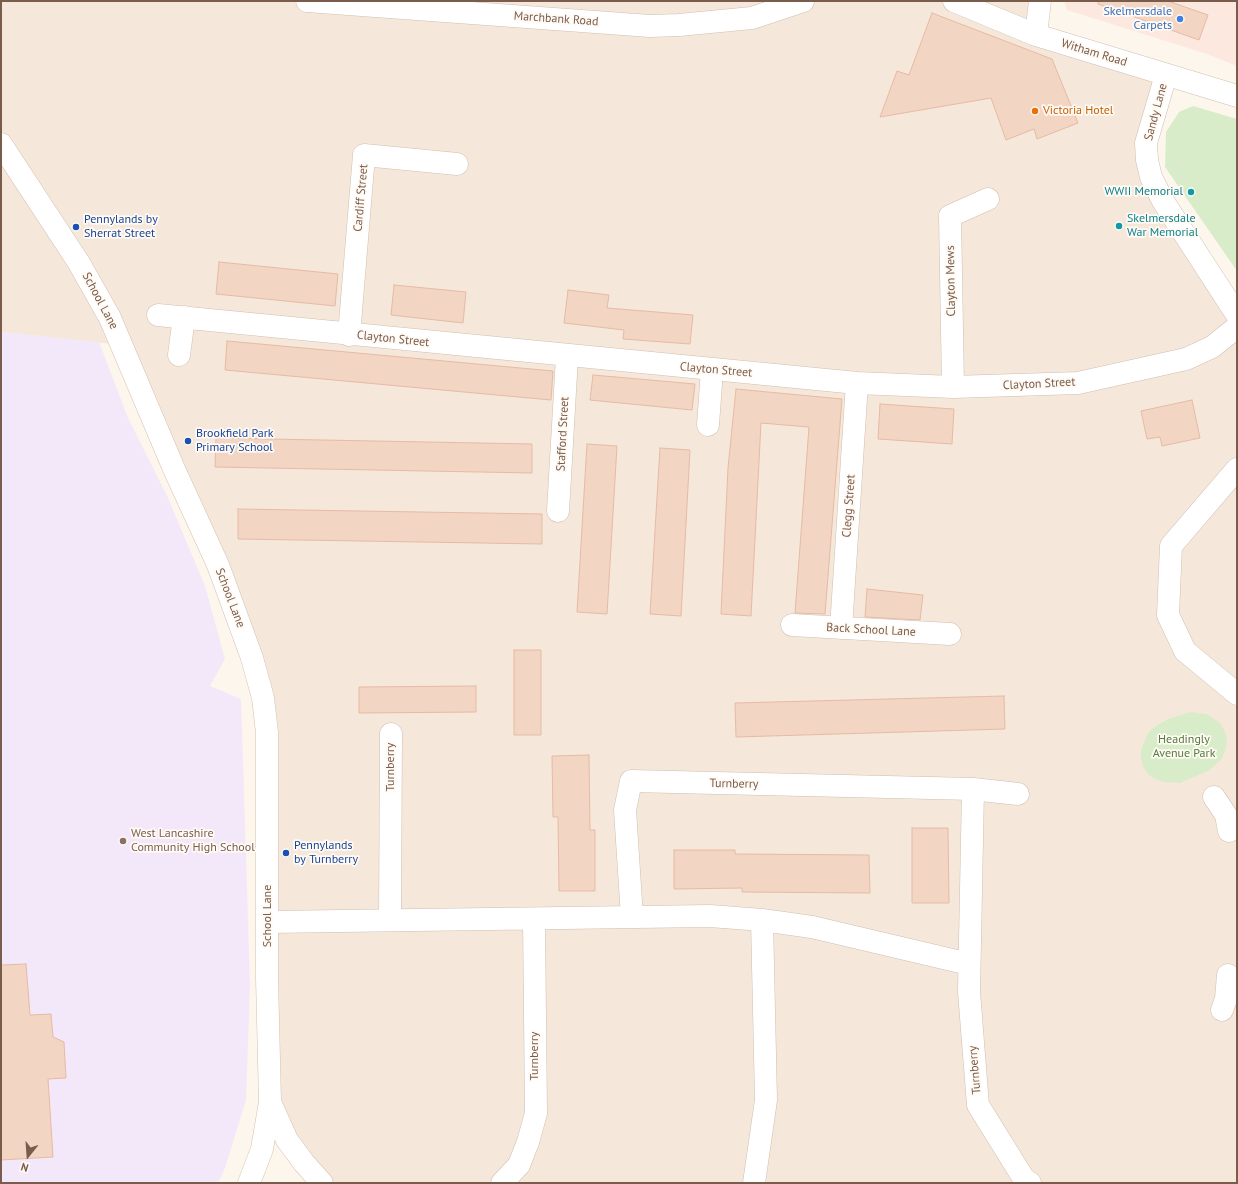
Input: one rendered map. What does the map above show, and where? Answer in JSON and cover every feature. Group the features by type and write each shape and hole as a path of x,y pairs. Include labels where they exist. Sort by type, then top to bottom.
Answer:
{"street":[{"name":"Marchbank Road","path":"307,1 650,26 679,25 752,18 803,1"},
{"name":"Witham Road","path":"954,1 1036,35 1237,96"},
{"path":"1036,35 1040,1"},
{"name":"Sandy Lane","path":"1166,75 1146,143 1147,160 1151,177 1163,201 1237,315"},
{"name":"School Lane","path":"1,144 79,263 110,318 174,469 218,565 252,658 263,698 267,733 270,1102 262,1149 249,1183"},
{"name":"Cardiff Street","path":"349,334 364,155 457,164"},
{"name":"Clayton Mews","path":"953,387 950,216 988,199"},
{"name":"Clayton Street","path":"158,315 567,357 857,384 953,387 1078,382 1186,359 1212,347 1237,327"},
{"path":"179,355 184,317"},
{"name":"Stafford Street","path":"558,511 567,357"},
{"path":"708,425 712,370"},
{"name":"Clegg Street","path":"841,628 857,384"},
{"path":"1237,469 1171,546 1168,615 1185,651 1237,694"},
{"name":"Back School Lane","path":"792,625 950,634"},
{"name":"Turnberry","path":"390,920 391,734"},
{"name":"Turnberry","path":"632,917 625,810 631,781 973,789 1018,794"},
{"name":"Turnberry","path":"973,789 968,992 978,1105 1024,1179 1030,1183"},
{"path":"1214,797 1231,819"},
{"path":"268,922 710,916 762,920 812,927 969,964"},
{"name":"Turnberry","path":"502,1183 519,1164 528,1142 536,1113 534,919"},
{"path":"754,1183 766,1100 762,920"},
{"path":"1228,975 1228,1005"},
{"name":"School Lane","path":"270,1102 287,1140 304,1163 322,1183"}],"shaded area":[{"path":"1,1 1040,1 1036,35 1166,75 1147,160 1237,315 1237,1183 322,1183 270,1102 263,698 121,345 1,332"},
{"path":"1064,1 1237,1 1237,66 1207,54 1067,10"},
{"name":"West Lancashire Community High School","path":"1,332 99,342 128,418 168,498 205,586 225,659 210,686 241,699 250,984 246,1100 225,1168 218,1183 1,1183"}],"green space":[{"path":"1193,106 1237,119 1237,271 1165,167 1166,132 1179,112"},
{"name":"Headingly Avenue Park","path":"1190,712 1207,714 1221,724 1227,737 1225,752 1221,760 1208,771 1180,783 1164,782 1153,778 1147,773 1141,759 1141,750 1147,735 1153,728 1168,719"}],"building":[{"path":"1098,1 1168,1 1208,15 1199,40 1098,4"},
{"path":"932,13 1052,59 1078,123 1037,139 1034,129 1006,140 991,98 880,117 897,71 909,75"},
{"path":"219,262 338,274 335,306 216,294"},
{"path":"394,285 466,292 463,323 391,315"},
{"path":"568,290 609,295 607,308 693,315 690,344 623,339 624,330 564,323"},
{"path":"227,341 553,371 551,400 225,370"},
{"path":"593,375 695,384 692,410 590,400"},
{"path":"736,389 842,399 825,614 795,613 809,427 761,423 751,616 721,614 728,468"},
{"path":"1192,400 1200,438 1162,446 1160,437 1147,439 1141,411"},
{"path":"880,404 954,409 952,444 878,439"},
{"path":"216,438 532,444 532,473 215,467"},
{"path":"587,444 617,446 607,614 577,612"},
{"path":"660,448 690,450 681,616 650,614"},
{"path":"238,509 542,514 542,544 238,539"},
{"path":"867,589 923,595 920,620 865,617"},
{"path":"514,650 541,650 541,735 514,735"},
{"path":"476,686 476,712 359,713 359,687"},
{"path":"1004,696 1005,729 736,737 735,703"},
{"path":"589,755 590,830 595,830 595,891 559,891 558,817 553,817 552,756"},
{"path":"912,828 948,828 949,903 912,903"},
{"path":"674,850 735,850 735,854 869,855 870,893 742,892 742,888 674,889"},
{"path":"26,964 30,1015 51,1014 53,1037 64,1042 66,1078 48,1079 53,1157 1,1160 1,965"}],"place":[{"name":"Skelmersdale Carpets","path":"1180,19"},
{"name":"Victoria Hotel","path":"1035,111"},
{"name":"WWII Memorial","path":"1191,192"},
{"name":"Skelmersdale War Memorial","path":"1119,226"},
{"name":"Pennylands by Sherrat Street","path":"76,227"},
{"name":"Brookfield Park Primary School","path":"188,441"},
{"name":"West Lancashire Community High School","path":"123,841"},
{"name":"Pennylands by Turnberry","path":"286,853"}]}
